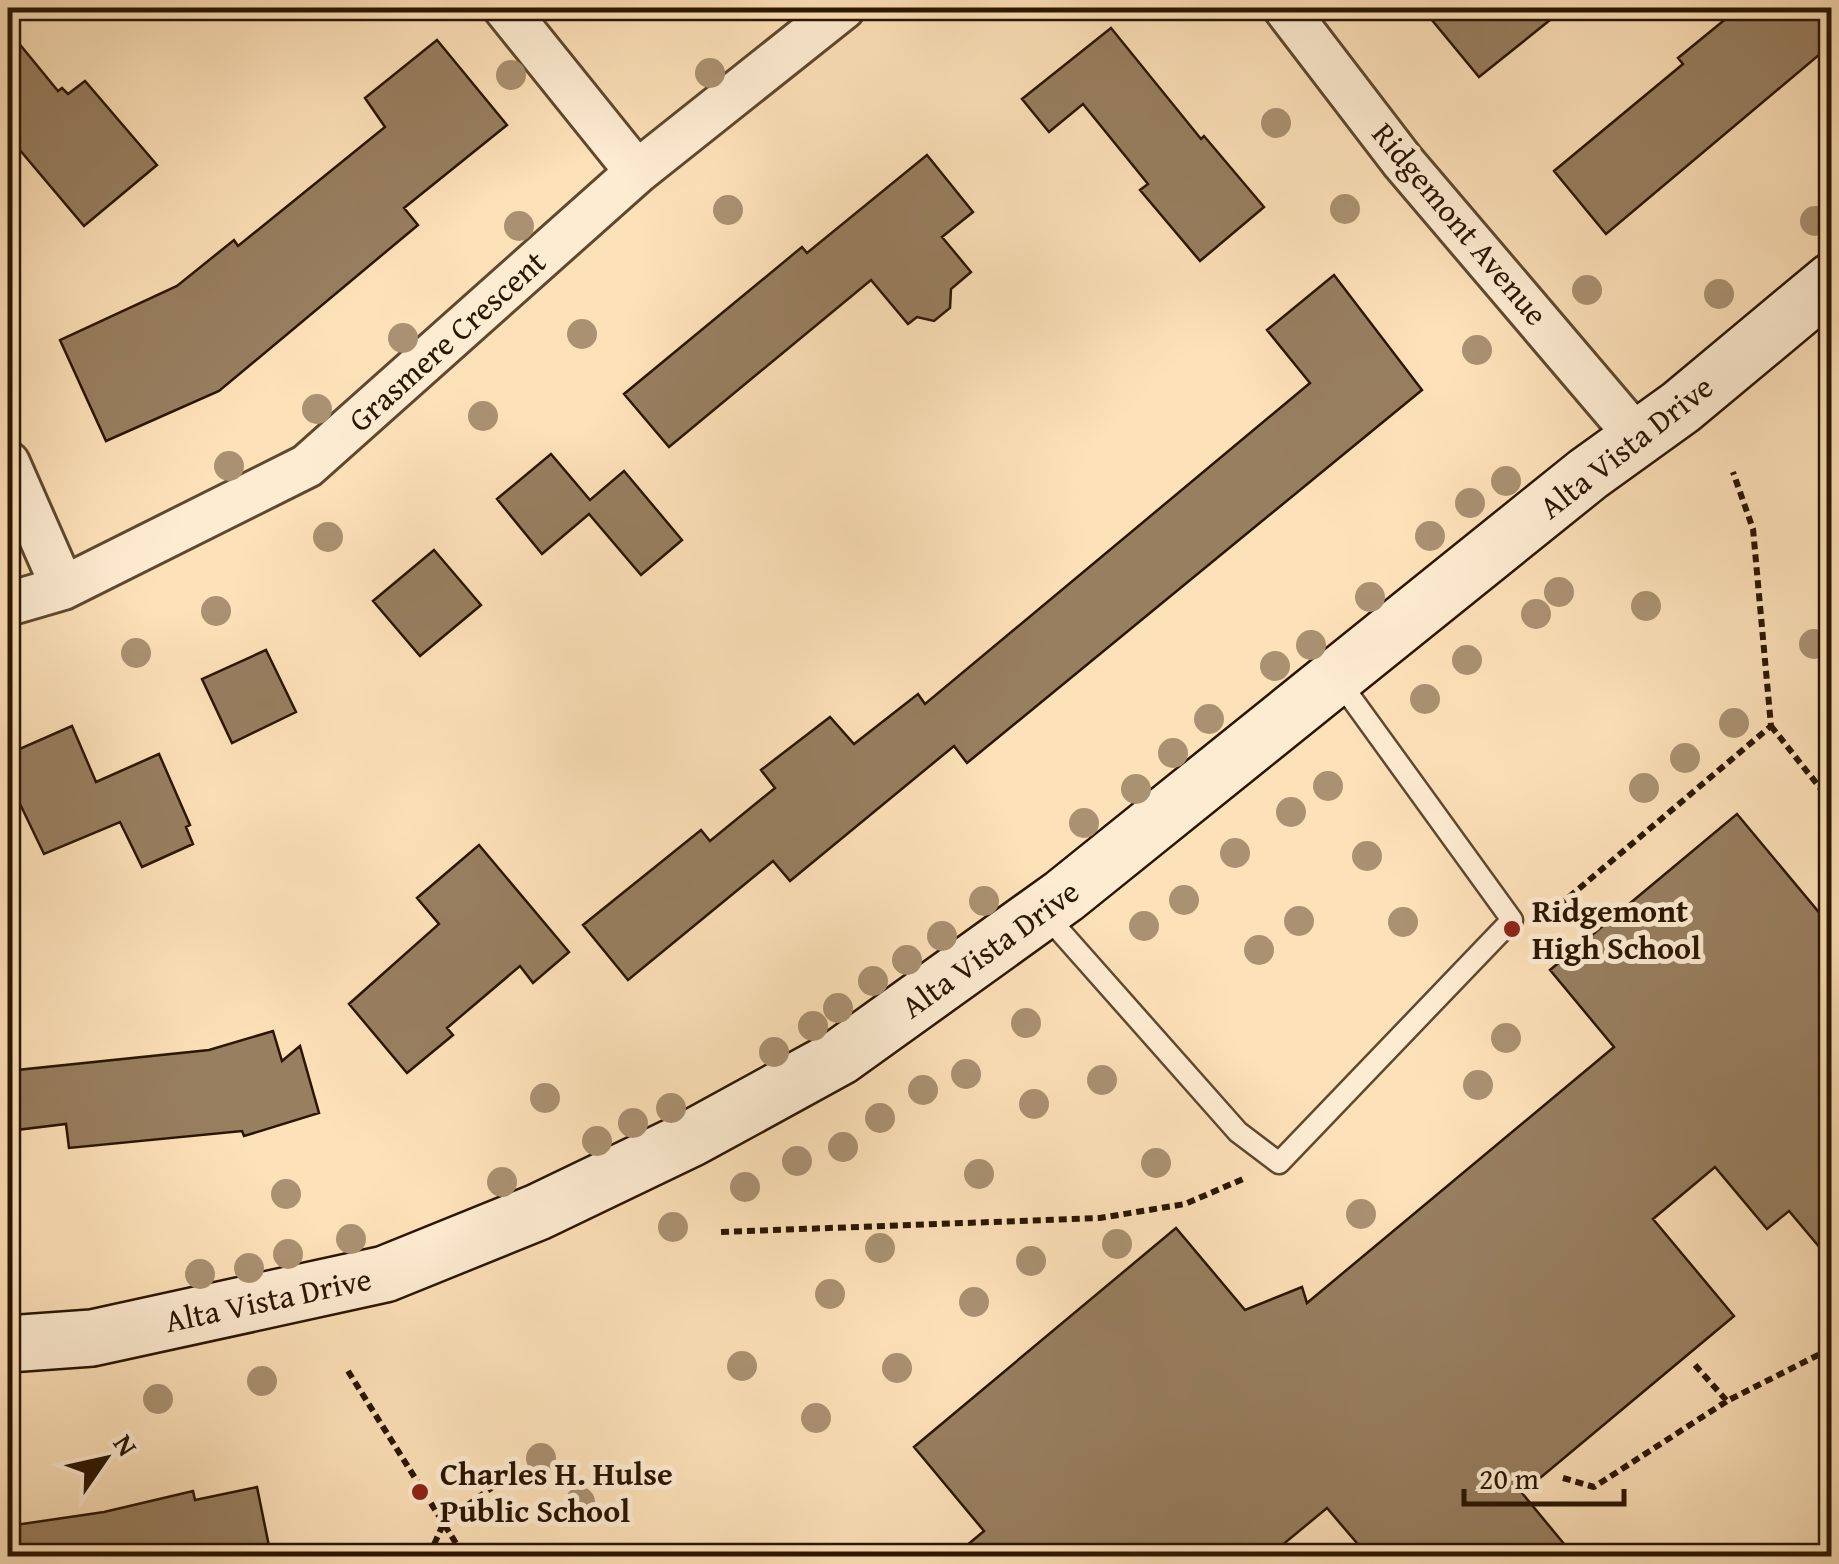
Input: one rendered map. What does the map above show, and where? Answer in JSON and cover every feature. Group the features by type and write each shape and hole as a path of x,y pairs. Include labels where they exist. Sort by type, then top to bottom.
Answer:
{"street":[{"path":"505,8 638,172"},
{"name":"Grasmere Crescent","path":"8,604 63,588 307,466 638,172 843,8"},
{"name":"Ridgemont Avenue","path":"1285,8 1403,162 1638,438"},
{"name":"Alta Vista Drive","path":"8,1344 92,1338 385,1274 538,1212 692,1138 840,1057 1042,912 1832,281"},
{"path":"8,463 63,588"}],"lane":[{"path":"1042,912 1238,1132 1278,1164 1512,920 1335,676"}],"path":[{"path":"1733,472 1753,529 1771,726 1832,804"},
{"path":"1512,920 1562,903 1771,726"},
{"path":"720,1232 1100,1218 1185,1204 1278,1164"},
{"path":"1562,1478 1594,1487 1727,1401 1832,1350"},
{"path":"1822,1353 1832,1396"},
{"path":"1695,1365 1727,1401"},
{"path":"348,1371 464,1556"},
{"path":"428,1556 444,1522 494,1486"}],"building":[{"path":"1422,8 1565,8 1479,77"},
{"path":"1739,8 1815,8 1832,27 1832,44 1606,234 1554,171 1683,64 1678,58"},
{"path":"1111,28 1201,139 1204,136 1264,207 1200,261 1140,190 1148,184 1083,104 1049,132 1022,99"},
{"path":"8,30 58,91 62,88 68,94 85,81 157,165 84,226 8,136"},
{"path":"437,40 507,125 404,208 418,225 219,391 106,441 60,340 177,286 234,240 238,246 385,127 365,98"},
{"path":"927,155 973,212 942,237 971,272 951,289 950,308 934,321 917,317 908,324 871,280 669,447 624,394 802,247 807,253"},
{"path":"1334,275 1422,390 967,763 954,746 790,881 773,861 628,980 583,925 701,830 710,841 775,788 761,770 830,717 854,744 918,694 925,704 1310,383 1267,330"},
{"path":"551,454 590,500 624,471 682,540 641,575 589,514 542,554 497,499"},
{"path":"434,550 481,605 420,656 373,601"},
{"path":"266,650 296,712 232,743 202,679"},
{"path":"72,726 96,782 159,754 190,825 186,827 193,844 142,867 120,822 44,854 8,779 8,754"},
{"path":"1737,814 1832,928 1832,1262 1789,1211 1767,1229 1715,1167 1653,1219 1734,1316 1522,1493 1574,1556 1368,1556 1327,1508 1269,1556 954,1556 984,1531 914,1447 1176,1228 1245,1310 1302,1287 1307,1303 1614,1047 1550,970"},
{"path":"479,845 569,952 533,983 520,966 447,1028 453,1035 407,1073 349,1004 439,924 417,898"},
{"path":"273,1031 282,1061 300,1046 319,1113 244,1136 242,1131 69,1148 66,1124 8,1131 8,1071 209,1050"},
{"path":"257,1487 271,1556 8,1556 8,1526 104,1512 193,1491 195,1500"}],"place":[{"name":"Ridgemont High School","path":"1512,929"},
{"name":"Charles H. Hulse Public School","path":"420,1492"}]}
